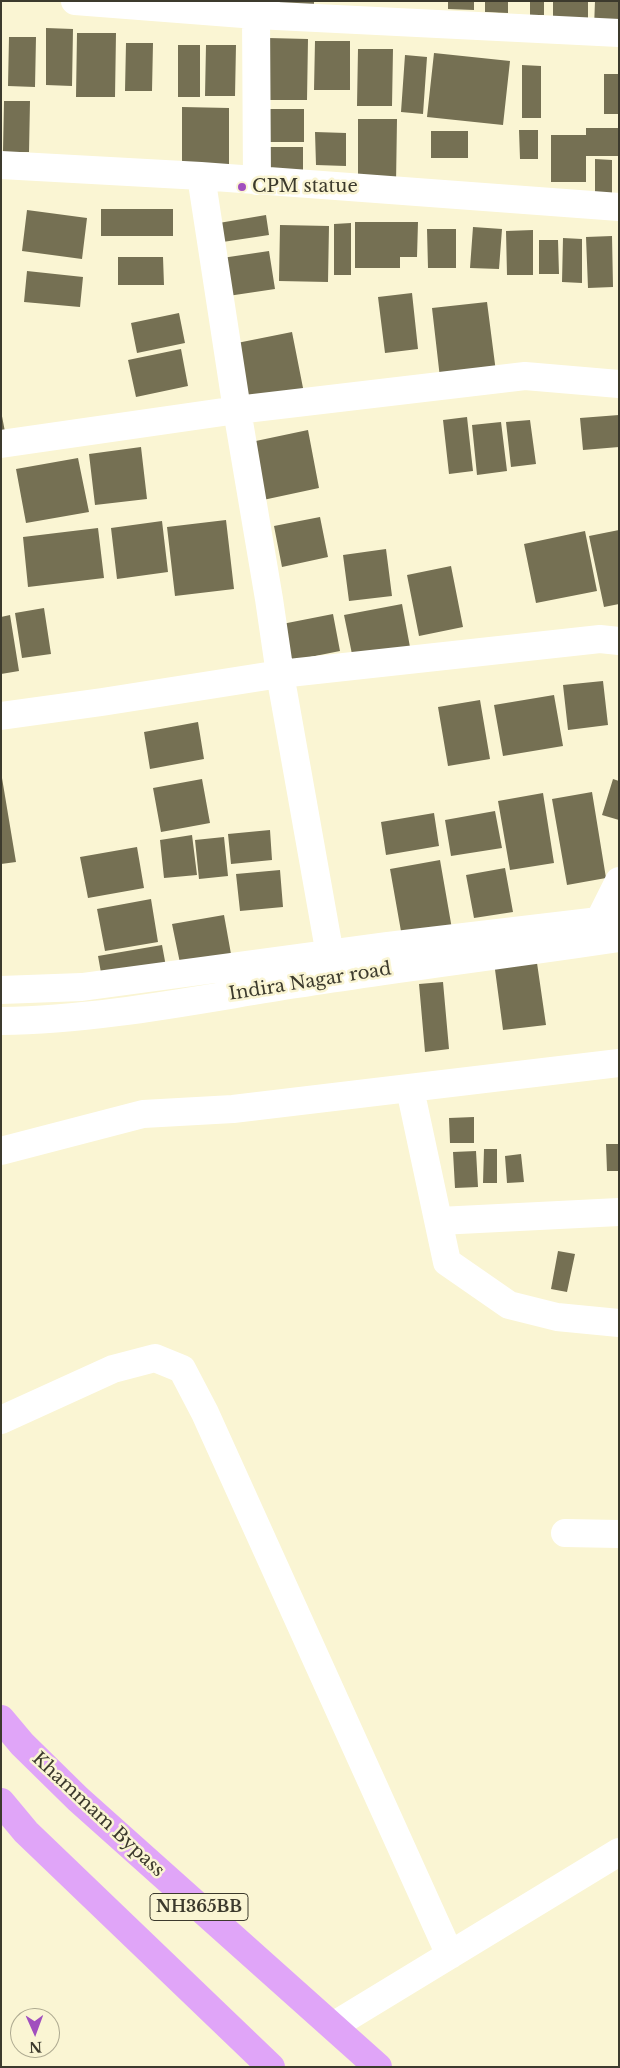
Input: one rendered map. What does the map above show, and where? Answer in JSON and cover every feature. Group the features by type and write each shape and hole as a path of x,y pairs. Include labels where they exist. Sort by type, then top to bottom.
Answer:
{"highway":[{"name":"Khammam Bypass","path":"1,1719 22,1744 78,1799 378,2067"},
{"name":"NH365BB","path":"1,1802 26,1832 271,2067"}],"street":[{"path":"75,1 257,8 619,33"},
{"path":"257,8 257,181"},
{"path":"1,164 201,176 619,207"},
{"path":"201,176 280,674 330,955"},
{"path":"1,444 237,410 525,376 619,384"},
{"path":"1,716 280,674 600,639 619,641"},
{"path":"612,925 619,881"},
{"name":"Indira Nagar road","path":"1,990 82,987 386,946 612,925"},
{"name":"Indira Nagar road","path":"1,1021 35,1020 148,1007 350,975 612,925"},
{"path":"1,1151 143,1114 233,1109 410,1089 619,1062"},
{"path":"410,1089 447,1262 509,1306 557,1316 619,1324"},
{"path":"439,1221 619,1212"},
{"path":"1,1420 112,1369 155,1358 182,1369 213,1431 450,1954"},
{"path":"565,1533 619,1534"},
{"path":"333,2026 619,1852"}],"building":[{"path":"280,1 314,1 314,10 279,9"},
{"path":"448,1 474,1 474,10 448,9"},
{"path":"485,1 508,1 508,13 485,12"},
{"path":"530,1 544,1 544,15 530,15"},
{"path":"553,1 588,1 588,23 553,22"},
{"path":"595,1 619,1 619,29 594,28"},
{"path":"46,28 73,29 72,86 46,85"},
{"path":"77,33 116,33 115,97 76,97"},
{"path":"9,37 36,37 35,87 8,86"},
{"path":"268,38 308,39 307,100 267,100"},
{"path":"315,41 350,41 350,90 314,90"},
{"path":"126,43 153,43 152,91 125,91"},
{"path":"178,45 200,45 200,97 178,97"},
{"path":"206,45 236,45 235,96 205,96"},
{"path":"358,49 393,49 392,106 357,106"},
{"path":"434,53 510,61 503,125 427,117"},
{"path":"405,55 427,57 423,114 401,112"},
{"path":"522,65 541,66 541,118 522,118"},
{"path":"604,74 619,74 619,114 604,114"},
{"path":"4,101 30,101 29,152 3,152"},
{"path":"182,107 229,108 229,172 182,172"},
{"path":"267,109 304,109 304,142 267,142"},
{"path":"358,119 397,119 396,184 358,184"},
{"path":"586,128 618,128 618,156 586,156 586,182 551,182 551,135 586,135"},
{"path":"519,130 538,130 538,159 520,159"},
{"path":"431,131 468,131 468,158 431,158"},
{"path":"315,132 346,133 346,166 316,165"},
{"path":"267,147 303,147 303,181 267,181"},
{"path":"595,159 612,160 612,194 595,194"},
{"path":"101,209 173,209 173,236 101,236"},
{"path":"27,210 87,218 82,259 22,251"},
{"path":"266,215 269,235 216,243 213,224"},
{"path":"355,222 418,222 417,257 400,257 400,268 355,268"},
{"path":"351,223 351,275 334,275 334,224"},
{"path":"280,225 329,226 328,282 279,281"},
{"path":"473,227 502,229 499,269 470,268"},
{"path":"427,229 456,229 456,268 428,268"},
{"path":"533,230 533,275 507,275 506,231"},
{"path":"612,236 613,287 588,288 586,237"},
{"path":"563,238 582,239 582,283 562,282"},
{"path":"539,240 558,240 559,274 539,274"},
{"path":"269,251 275,289 228,296 222,258"},
{"path":"118,257 163,257 164,285 118,285"},
{"path":"27,271 83,277 80,307 24,302"},
{"path":"412,293 418,349 385,353 378,297"},
{"path":"487,302 496,372 440,378 432,308"},
{"path":"179,313 185,343 137,353 131,323"},
{"path":"292,332 304,393 245,405 232,344"},
{"path":"181,349 188,386 136,397 128,360"},
{"path":"1,411 6,437 1,437"},
{"path":"619,415 619,447 583,450 580,418"},
{"path":"467,417 473,471 449,474 443,420"},
{"path":"530,420 536,464 511,467 506,422"},
{"path":"501,422 507,471 477,475 472,425"},
{"path":"308,430 319,488 263,500 251,442"},
{"path":"141,447 147,499 95,505 89,454"},
{"path":"78,458 89,512 26,523 16,469"},
{"path":"320,517 328,557 282,567 274,526"},
{"path":"226,520 234,589 175,596 167,527"},
{"path":"162,521 168,572 117,579 111,528"},
{"path":"98,528 104,578 28,587 23,537"},
{"path":"619,530 619,604 604,607 589,536"},
{"path":"585,531 597,591 536,603 524,544"},
{"path":"386,549 392,596 349,601 343,555"},
{"path":"451,566 463,627 419,636 407,575"},
{"path":"402,604 410,647 353,659 344,615"},
{"path":"44,608 51,654 22,658 15,613"},
{"path":"333,614 340,651 285,662 277,625"},
{"path":"10,615 19,671 1,674 1,617"},
{"path":"603,681 608,725 568,730 563,685"},
{"path":"554,695 563,746 503,756 494,705"},
{"path":"480,700 490,759 448,766 438,707"},
{"path":"198,722 204,759 150,769 144,732"},
{"path":"1,772 16,862 1,864"},
{"path":"202,779 210,823 161,832 153,788"},
{"path":"613,779 619,781 619,820 602,815"},
{"path":"592,792 606,878 567,885 552,799"},
{"path":"543,793 554,863 510,870 498,801"},
{"path":"495,811 502,848 451,856 445,820"},
{"path":"434,813 439,846 386,855 381,822"},
{"path":"270,830 272,860 231,864 228,834"},
{"path":"192,835 197,875 164,878 160,840"},
{"path":"224,837 228,876 199,879 195,840"},
{"path":"137,847 144,888 88,898 80,857"},
{"path":"440,860 452,929 402,937 390,869"},
{"path":"505,868 513,912 474,918 466,875"},
{"path":"280,870 283,907 240,911 236,874"},
{"path":"151,899 158,942 105,951 97,909"},
{"path":"224,915 231,954 180,963 172,924"},
{"path":"162,945 167,972 103,984 98,956"},
{"path":"536,956 546,1025 503,1030 494,962"},
{"path":"443,982 449,1049 425,1052 419,984"},
{"path":"474,1117 474,1143 450,1143 449,1118"},
{"path":"606,1144 619,1144 619,1171 607,1171"},
{"path":"484,1149 497,1149 497,1183 483,1183"},
{"path":"476,1151 478,1187 455,1188 453,1152"},
{"path":"521,1154 524,1182 507,1183 505,1156"},
{"path":"558,1251 575,1254 567,1292 551,1289"}],"place":[{"name":"CPM statue","path":"242,187"}]}
